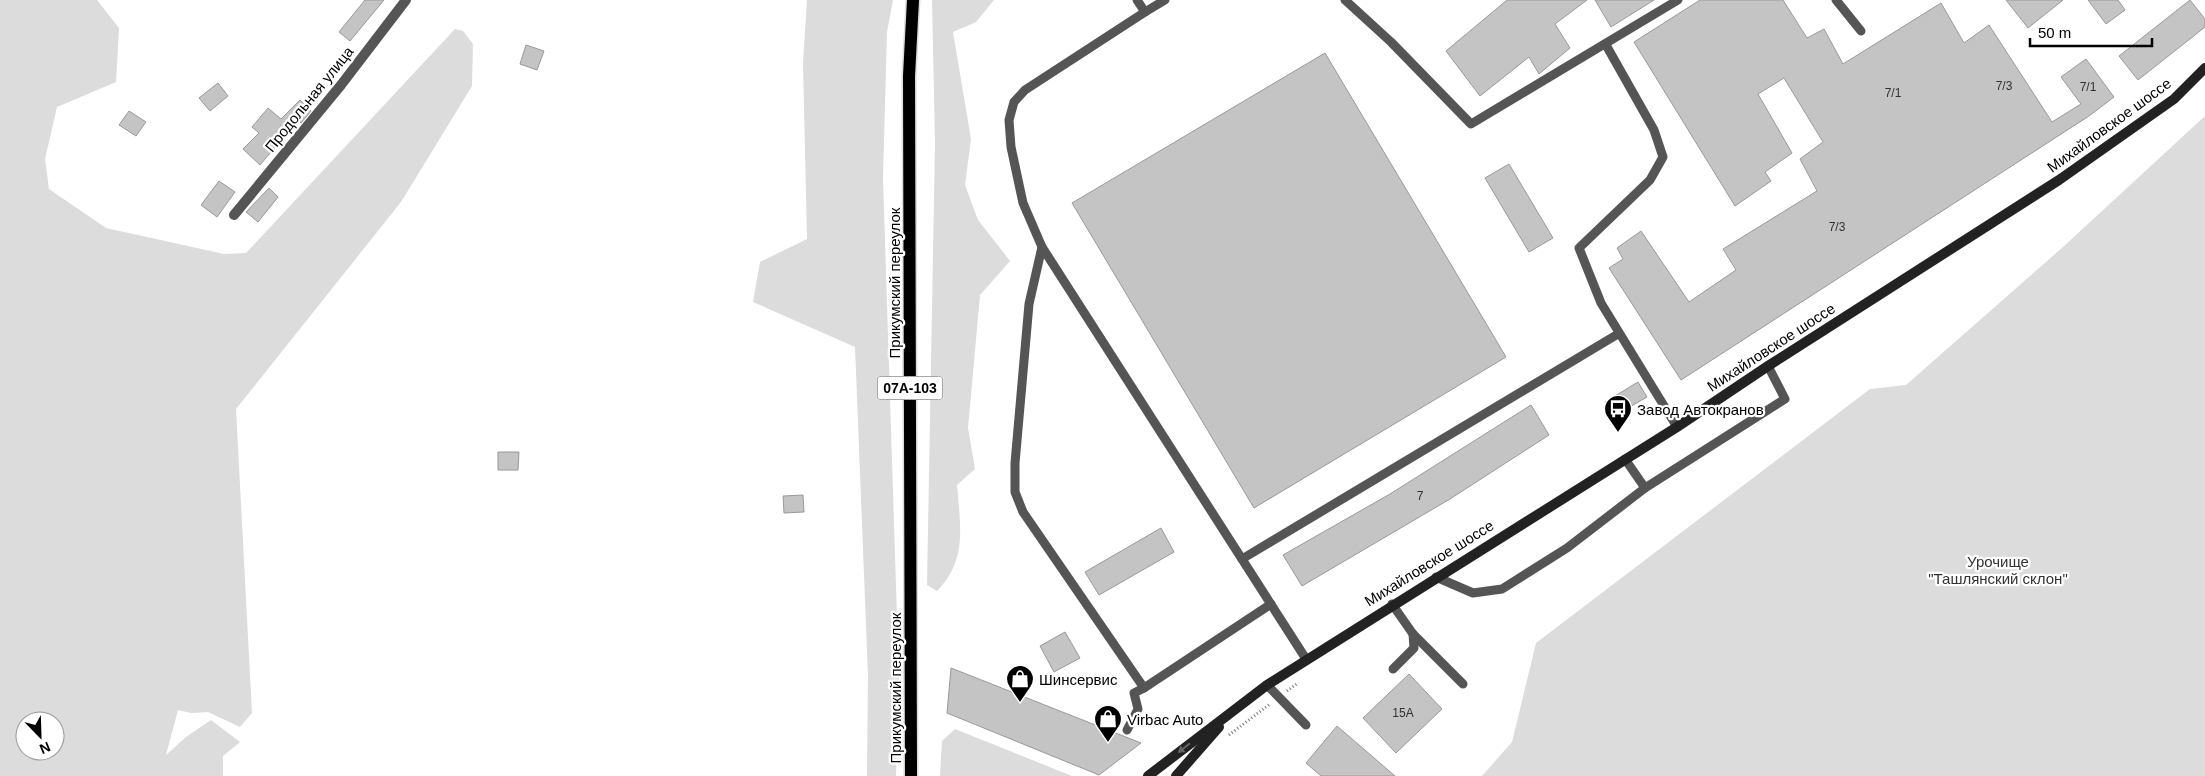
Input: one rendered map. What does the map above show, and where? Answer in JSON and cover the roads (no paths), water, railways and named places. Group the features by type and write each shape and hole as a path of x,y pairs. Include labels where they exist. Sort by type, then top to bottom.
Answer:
{"main road":[{"name":"Прикумский переулок","path":"911,776 909,76 913,0"},
{"name":"Михайловское шоссе","path":"1148,776 1236,707 1306,659 1677,427 1768,366 2059,180 2174,99 2205,68"},
{"path":"1176,776 1236,707"}],"street":[{"name":"Продольная улица","path":"234,215 341,85 406,0"}],"lane":[{"path":"1137,0 1144,12"},
{"path":"1166,0 1144,12 1024,90 1014,102 1009,120 1011,146 1023,203 1042,248 1306,659"},
{"path":"1345,0 1391,42 1471,124 1606,45 1678,0"},
{"path":"1836,0 1861,31"},
{"path":"1606,45 1654,130 1663,157 1650,180 1579,248 1601,303 1618,334 1677,427"},
{"path":"1042,248 1029,304 1015,463 1015,492 1023,512 1144,688"},
{"path":"1242,559 1618,334"},
{"path":"1436,577 1473,593 1502,589 1567,548 1645,488 1785,399 1768,366"},
{"path":"1625,459 1645,488"},
{"path":"1127,730 1138,708 1134,693 1271,604"},
{"path":"1392,604 1413,634 1463,684"},
{"path":"1393,669 1414,648 1413,634"},
{"path":"1267,685 1306,725"}],"place":[{"name":"Завод Автокранов","path":"1618,433"},
{"name":"Шинсервис","path":"1020,703"},
{"name":"Virbac Auto","path":"1108,743"}],"park label":[{"name":"Урочище \"Ташлянский склон\"","path":"1998,570"}]}
